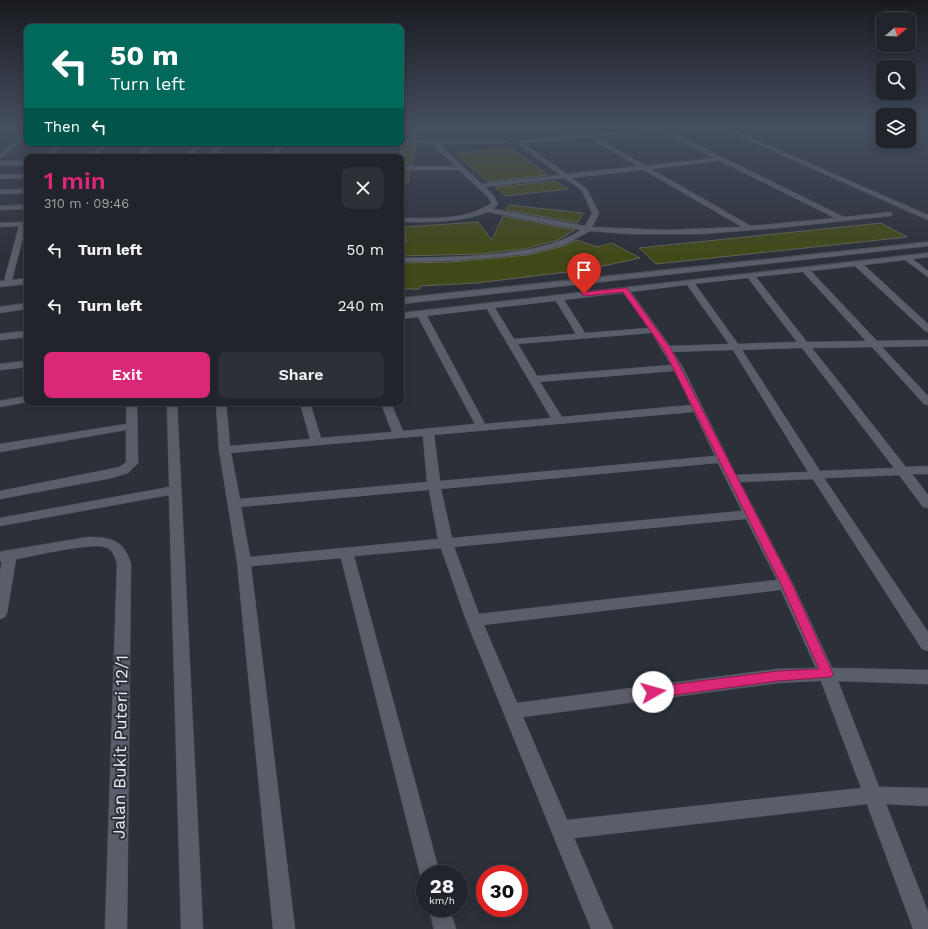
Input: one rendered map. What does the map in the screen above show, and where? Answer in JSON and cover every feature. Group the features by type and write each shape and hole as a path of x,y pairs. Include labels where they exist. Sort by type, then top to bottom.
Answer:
{"street":[{"path":"462,169 492,197 495,204 490,210"},
{"path":"404,260 463,258 522,252 560,244 578,237 590,229 596,218 597,209 593,199 585,190 555,169"},
{"path":"480,186 626,169"},
{"path":"649,169 749,228"},
{"path":"742,169 843,219"},
{"path":"817,169 928,218"},
{"path":"833,169 928,211"},
{"path":"0,177 24,176"},
{"path":"0,192 24,191"},
{"path":"0,208 24,207"},
{"path":"404,220 458,217 490,210 590,229 698,233 890,214"},
{"path":"0,225 24,225"},
{"path":"24,228 3,284 24,281"},
{"path":"404,301 928,244"},
{"path":"404,316 928,255"},
{"path":"907,258 928,275"},
{"path":"857,263 928,329"},
{"path":"806,269 928,402"},
{"path":"750,275 928,504"},
{"path":"689,282 735,346 816,475 928,645"},
{"path":"624,290 655,330 678,368 722,459 786,584 827,674 924,929"},
{"path":"558,297 582,336"},
{"path":"489,305 559,421"},
{"path":"0,310 24,306"},
{"path":"421,313 482,428"},
{"path":"511,342 655,330"},
{"path":"0,337 24,334"},
{"path":"667,349 804,344 928,343"},
{"path":"0,368 24,364"},
{"path":"534,379 678,368"},
{"path":"0,404 24,400"},
{"path":"0,495 112,474 124,470 132,463 132,406"},
{"path":"172,406 192,929"},
{"path":"221,406 224,450 244,562 284,929"},
{"path":"306,406 316,441"},
{"path":"387,406 399,434"},
{"path":"224,450 698,408"},
{"path":"0,448 133,426"},
{"path":"428,432 434,486 446,543 474,620 563,830 602,929"},
{"path":"234,504 722,459"},
{"path":"732,479 928,470"},
{"path":"0,522 175,490"},
{"path":"244,562 346,551 751,514"},
{"name":"Jalan Bukit Puteri 12/1","path":"5,557 100,541 110,542 122,553 124,564 116,929"},
{"path":"346,551 428,865"},
{"path":"0,613 5,557"},
{"path":"474,620 786,584"},
{"path":"513,711 778,676 827,674 928,677"},
{"path":"563,830 874,795 928,797"},
{"path":"442,917 445,929"}],"building":[{"path":"474,169 540,169 548,175 488,182"},
{"path":"404,172 410,172 408,183 404,183"},
{"path":"556,181 568,189 505,196 495,187"},
{"path":"509,205 583,213 578,223 506,210"},
{"path":"503,216 575,230 558,240 523,249 481,254 404,256 404,242 406,242 405,227 478,222 492,240"},
{"path":"881,223 907,237 656,264 639,248"},
{"path":"577,240 597,247 612,243 640,258 570,273 567,272 476,283 420,286 420,289 404,289 404,263 451,262 528,255 564,246"}],"route":[{"path":"584,294 624,290 655,330 678,368 732,479 786,584 827,674 778,676 653,692"}]}
